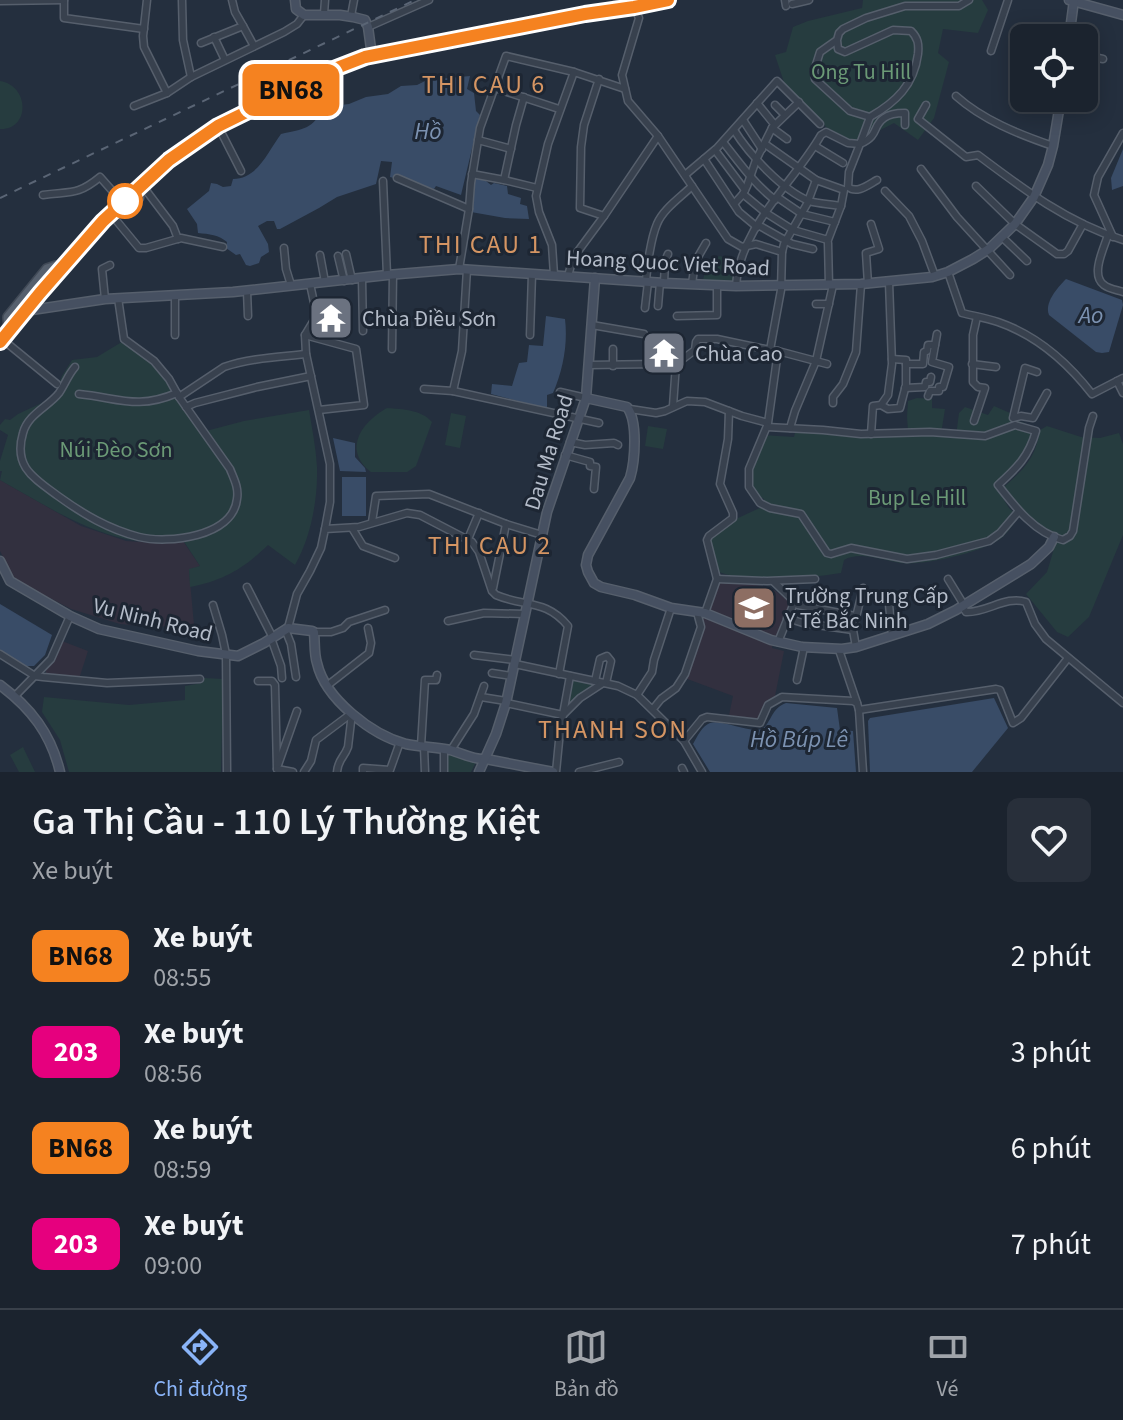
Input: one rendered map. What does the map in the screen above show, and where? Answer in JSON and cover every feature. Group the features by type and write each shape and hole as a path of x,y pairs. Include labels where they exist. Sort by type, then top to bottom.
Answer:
{"main road":[{"path":"4,334 22,308 112,213 169,160 218,126 334,69 372,56 602,11 624,0"}],"street":[{"path":"0,1 64,0 64,18 144,29"},
{"path":"147,0 144,47 167,93"},
{"path":"182,0 183,40 191,77"},
{"path":"232,0 235,12 254,46"},
{"path":"295,0 296,9 304,15 351,16 365,20 372,56"},
{"path":"324,14 325,0"},
{"path":"351,16 354,0"},
{"path":"368,27 429,0"},
{"path":"602,11 668,0"},
{"path":"788,4 809,0"},
{"path":"877,180 859,190 848,187 849,172 870,117 911,80 919,47 917,38 911,31 893,30 845,52 838,49 839,33 852,24 900,7 959,6 969,0"},
{"path":"991,51 1008,0"},
{"path":"1070,24 1072,0 1123,15"},
{"path":"1110,11 1111,0"},
{"path":"632,4 639,18 622,75 628,101 658,136 728,239 739,246 756,244 782,252"},
{"path":"134,106 167,93 191,77 297,24 304,15"},
{"path":"201,43 243,26"},
{"path":"214,37 225,60"},
{"path":"837,40 820,52 814,76 850,111 870,117"},
{"path":"453,391 462,351 463,269 472,174 478,140 506,56 574,72 625,89"},
{"path":"1098,58 1103,59"},
{"path":"554,275 552,245 536,196 559,109 574,72"},
{"path":"599,79 584,125 580,208 604,216"},
{"path":"685,175 723,142 777,81 820,124"},
{"path":"495,88 559,109"},
{"path":"956,96 972,110 1002,126 1053,146"},
{"path":"504,180 524,97"},
{"path":"734,204 744,192 773,126 799,102"},
{"path":"757,103 773,126 787,139"},
{"path":"775,105 785,115"},
{"path":"926,105 918,119 966,157 978,155 1034,197 1083,224 1123,240"},
{"name":"Hoang Quoc Viet Road","path":"22,308 118,298 247,291 390,274 463,269 736,286 865,284 935,276 987,250 1015,224 1034,197 1048,165 1059,112"},
{"path":"736,286 745,247 821,135 826,132 848,143 860,144 871,138 880,121 887,116 905,113 905,125"},
{"path":"715,150 744,192 766,213 793,230 828,240 844,190 816,180 764,147 743,120"},
{"path":"218,126 241,171"},
{"path":"734,130 756,160 785,186 808,200 841,206"},
{"path":"1123,133 1098,177 1094,195 1111,236 1098,268 1098,277 1102,284 1123,292"},
{"path":"568,276 573,258 658,136"},
{"path":"478,140 511,149"},
{"path":"723,142 764,191 802,214 835,222"},
{"path":"815,146 843,163"},
{"path":"704,159 739,212 757,226 786,241 813,249"},
{"path":"921,169 957,217 1010,275"},
{"path":"472,174 537,188"},
{"path":"43,195 85,189 100,177 123,203"},
{"path":"397,178 469,209"},
{"path":"770,350 782,285 782,252 816,180"},
{"path":"383,181 392,349"},
{"path":"112,213 124,213 132,208 140,198 141,186"},
{"path":"141,186 173,226 178,239"},
{"path":"645,308 648,260 659,220 692,186"},
{"path":"976,186 1015,224 1057,254 1068,251 1083,224"},
{"path":"885,191 909,216 935,276"},
{"path":"112,213 139,248 184,238 223,247"},
{"path":"833,403 833,397 843,384 856,352 866,253 879,249 871,224"},
{"path":"1002,237 1027,261"},
{"path":"692,284 695,262 706,243"},
{"path":"790,428 816,361 829,304 828,243"},
{"path":"284,248 291,285"},
{"path":"658,306 668,254"},
{"path":"320,255 325,282"},
{"path":"342,255 348,280"},
{"path":"105,299 102,269 110,265"},
{"path":"948,272 962,313 999,322 1043,345 1080,378 1092,394 1120,379 1123,393"},
{"path":"530,335 532,274"},
{"name":"Dau Ma Road","path":"479,772 506,702 550,502 586,398 595,278"},
{"path":"362,279 363,331"},
{"path":"881,405 888,395 892,359 889,282"},
{"path":"296,677 286,629 297,594 321,548 330,502 331,476 306,354 305,335 316,312 310,284"},
{"path":"677,316 717,315 717,285"},
{"path":"247,291 248,316"},
{"path":"175,295 175,335"},
{"path":"75,367 57,395 32,417 23,431 21,457 29,474 99,523 139,537 164,540 184,538 208,532 221,523 236,505 236,482 169,379 154,361 124,339 118,298"},
{"path":"816,304 829,304"},
{"path":"974,421 985,388 973,382 973,335 977,317"},
{"path":"592,325 644,334"},
{"path":"4,334 57,384"},
{"path":"928,396 930,391 939,391 939,387 943,387 949,367 932,362 937,334"},
{"path":"305,335 356,349 364,405 319,410"},
{"path":"673,406 676,364 695,350 698,339 717,339 827,364"},
{"path":"906,364 923,364 928,345 935,345"},
{"path":"613,349 613,366"},
{"path":"778,351 768,425 749,469 749,487 760,503 801,514 824,551 831,554 851,548 904,559 936,555 994,539 1018,512"},
{"path":"79,394 139,403 153,402 178,395 233,364 306,354"},
{"path":"871,434 873,406 900,408 905,388 906,360 892,359"},
{"path":"589,365 658,364"},
{"path":"972,364 996,367"},
{"path":"1037,372 1025,368 1013,418 1033,418 1047,393"},
{"path":"186,407 311,376"},
{"path":"905,388 925,387 931,377"},
{"path":"424,389 453,391 599,423"},
{"path":"560,392 656,413 687,401 705,402 768,425 790,428 871,434 930,432 985,436 1015,425 1036,431 1031,448 998,485 1018,512 1063,540 1073,531 1093,416"},
{"path":"630,409 633,467 590,551 587,569 591,579 597,585 671,608 701,613 778,642 839,650 928,624 1031,564 1049,547 1054,537"},
{"path":"653,709 676,688 685,674 701,627 701,613 717,579 707,540 733,518 720,484 728,439 729,411"},
{"path":"570,442 618,445"},
{"path":"565,455 590,462 590,466 596,467 594,489"},
{"path":"372,522 376,496 429,494 542,535"},
{"path":"325,529 352,528 414,513 468,539 479,552 492,591 503,598 528,602 558,615 568,626 559,674"},
{"path":"468,539 479,513"},
{"path":"492,591 506,524"},
{"path":"352,528 363,546 395,558"},
{"name":"Vu Ninh Road","path":"0,561 10,581 99,629 198,651 238,656 286,629"},
{"path":"717,579 815,579"},
{"path":"948,579 966,612 1014,600 1026,602 1041,634 1123,703"},
{"path":"772,581 794,603 810,609 855,616"},
{"path":"247,587 272,638 282,678"},
{"path":"856,647 853,630 863,588"},
{"path":"888,594 892,635"},
{"path":"778,642 794,603"},
{"path":"213,605 226,654 227,772"},
{"path":"637,695 652,672 671,608"},
{"path":"286,629 331,632 349,622 385,610"},
{"path":"448,621 484,613 525,614"},
{"path":"15,696 51,659 70,616"},
{"path":"787,618 853,630"},
{"path":"328,685 369,653 368,628"},
{"path":"314,632 316,662 321,675 339,702 375,731 400,742 448,750 518,769 555,772 570,676"},
{"path":"797,680 804,647"},
{"path":"839,650 858,707 863,772"},
{"path":"0,654 35,676 107,683 200,679"},
{"path":"474,655 618,686 637,695 684,741 702,772"},
{"path":"858,707 996,689 1000,690 1013,723 1021,718 1068,658"},
{"path":"492,673 512,676"},
{"path":"425,772 425,680 436,680 437,675"},
{"path":"258,681 272,681 275,685 276,771"},
{"path":"563,715 601,682"},
{"path":"0,685 27,708 43,729 60,772"},
{"path":"444,772 448,750 474,714 484,686"},
{"path":"481,697 563,715"},
{"path":"684,741 707,717 760,723 768,705 782,697 853,701 858,707"},
{"path":"276,771 297,711"},
{"path":"304,772 311,761 316,740 352,713"},
{"path":"337,772 340,758 348,747 352,713"},
{"path":"363,772 363,768 390,770 400,742"},
{"path":"579,772 619,762"},
{"path":"276,771 293,772"}],"shaded area":[{"path":"0,480 81,526 126,541 183,541 200,566 189,570 194,625 153,627 120,624 71,609 15,580 0,551"},
{"path":"719,581 763,586 776,591 792,604 778,639 708,612"},
{"path":"704,614 773,642 772,648 784,651 775,696 765,703 759,720 729,715 733,696 682,677"},
{"path":"62,641 88,651 79,679 46,673"}],"green space":[{"name":"Ong Tu Hill","path":"863,0 982,0 988,10 978,33 943,29 938,53 949,62 934,118 918,140 894,123 861,140 848,140 828,129 784,82 775,55 786,52 793,27 862,8"},
{"path":"0,81 17,91 22,107 17,123 0,129"},
{"path":"720,256 737,262 734,282 703,280 710,262"},
{"name":"Núi Đèo Sơn","path":"125,340 164,375 237,483 206,431 309,410 316,460 316,492 309,530 295,565 268,545 232,572 190,587 189,569 200,566 183,540 140,541 93,529 0,480 0,461 8,435 0,430 0,425 5,419 10,420 55,394 72,360 97,357"},
{"name":"Bup Le Hill","path":"932,399 932,408 945,409 941,434 956,436 959,413 965,407 988,415 994,406 1010,413 1013,420 1039,429 1033,449 998,490 1019,517 1003,537 969,553 923,562 900,563 871,557 850,557 844,560 841,573 828,575 762,579 719,572 710,541 712,537 738,518 764,506 764,499 754,493 746,470 760,435 794,437 796,428 860,435 908,431 908,401"},
{"path":"387,408 418,413 432,422 416,466 407,472 371,472 358,454 357,445 363,428"},
{"path":"451,413 466,416 460,448 445,445"},
{"path":"648,426 667,429 663,449 645,446"},
{"path":"1047,426 1081,437 1100,438 1119,433 1123,444 1123,535 1089,617 1068,637 1057,632 1026,594 1047,572 1058,535 1024,515 1004,487 1028,462 1040,430"},
{"path":"204,678 223,679 221,772 69,772 60,740 42,712 44,697 129,705 185,700 185,686 202,683"},
{"path":"572,679 593,683 594,686 566,708"},
{"path":"23,747 35,772 19,772 10,755"},
{"path":"446,751 476,762 471,772 446,772"}],"water":[{"name":"Hồ","path":"470,76 467,89 474,93 476,111 480,115 461,195 436,186 434,189 390,177 392,162 381,161 376,184 337,197 280,229 274,221 258,226 269,252 261,257 259,263 246,265 240,254 236,255 226,248 227,242 224,240 198,233 197,224 187,209 209,191 211,183 231,186 233,179 249,174 262,163 281,134 307,127 324,107 388,94 401,86 417,85 427,80"},
{"path":"1123,149 1123,186 1112,190 1111,178"},
{"path":"473,177 481,177 491,185 507,186 508,194 521,198 520,204 527,206 529,219 471,212"},
{"name":"Ao","path":"1066,279 1122,300 1109,352 1096,352 1049,315 1050,301"},
{"path":"546,316 565,319 566,328 562,366 553,393 547,395 547,409 491,394 492,384 512,386 519,363 527,362 529,345 543,346"},
{"path":"333,438 355,443 355,457 366,472 340,471"},
{"path":"342,477 366,477 366,516 342,516"},
{"path":"0,604 52,635 45,655 34,666 26,666 0,650"},
{"name":"Hồ Búp Lê","path":"994,698 1008,728 972,772 870,772 870,718"},
{"name":"Hồ Búp Lê","path":"786,703 837,708 840,730 853,731 856,772 710,772 693,744 705,727 715,722 763,729 775,711"}],"railway":[{"path":"0,198 415,0"}],"bus line":[{"name":"BN68","path":"0,342 103,221 169,160 218,126 365,57 668,0"}],"place":[{"name":"Chùa Điều Sơn","path":"331,318"},
{"name":"Chùa Cao","path":"664,353"},
{"name":"Trường Trung Cấp Y Tế Bắc Ninh","path":"754,608"}],"district":[{"name":"THI CAU 6","path":"484,84"},
{"name":"THI CAU 1","path":"481,244"},
{"name":"THI CAU 2","path":"490,545"},
{"name":"THANH SON","path":"613,729"}]}
